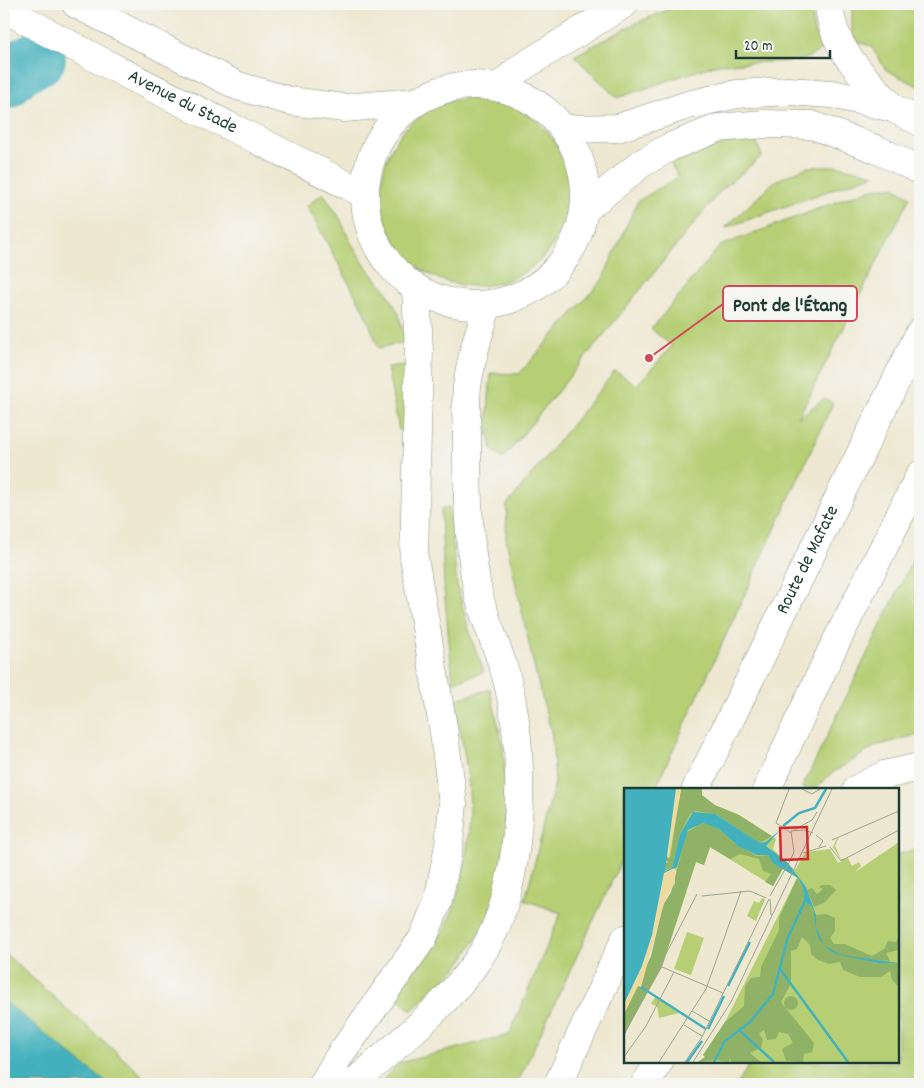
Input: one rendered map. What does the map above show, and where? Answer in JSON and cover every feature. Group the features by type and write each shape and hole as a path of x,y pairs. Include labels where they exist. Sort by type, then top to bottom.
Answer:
{"main road":[{"name":"Avenue du Stade","path":"76,4 238,86 290,101 344,108 415,102"},
{"path":"499,87 519,69 624,4"},
{"path":"829,4 830,22 846,58 893,108"},
{"name":"Avenue du Stade","path":"4,8 55,37 227,126 364,194"},
{"path":"470,84 499,87 524,96 546,110 565,129 579,153 585,181 585,209 578,237 563,262 542,283 517,297 488,304 463,304 446,301 416,288 394,270 378,248 368,221 364,194 368,167 378,142 394,120 415,102 441,90 470,84"},
{"path":"565,129 618,128 688,105 736,94 788,91 832,94 893,108 920,122"},
{"path":"585,209 642,163 670,147 718,128 764,124 812,125 878,150 920,170"},
{"path":"323,1084 338,1058 423,938 438,900 449,845 453,804 444,733 414,557 419,351 416,288"},
{"path":"352,1084 412,1031 468,974 488,943 508,892 513,866 518,798 518,745 505,673 476,585 468,523 467,389 473,355 488,304"},
{"name":"Route de Mafate","path":"696,788 920,332"},
{"path":"767,788 920,474"},
{"path":"859,788 884,775 920,767"},
{"path":"558,1084 624,940"},
{"path":"629,1084 640,1063"},
{"path":"645,1084 657,1063"}],"green space":[{"path":"681,4 812,4 813,28 821,50 802,61 717,64 617,98 574,56 634,24"},
{"path":"852,4 920,4 920,87 886,70 871,46 852,40"},
{"path":"475,98 502,102 519,109 541,126 558,148 565,165 569,192 565,219 558,236 541,258 519,275 502,282 475,286 448,282 431,275 409,258 392,236 385,219 381,192 385,165 392,148 409,126 431,109 448,102"},
{"path":"756,141 762,156 721,190 503,459 492,450 487,424 491,373 519,374 602,280 638,201 678,177 671,164 724,143"},
{"path":"839,166 875,174 725,228 775,181 807,167"},
{"path":"882,187 894,187 910,197 798,418 824,399 833,403 655,788 624,788 624,855 517,1084 379,1084 399,1063 509,1035 561,913 525,900 555,783 552,735 535,671 506,539 507,505 615,371 637,385 672,346 651,329 720,246 865,191"},
{"path":"323,193 340,218 349,239 364,264 387,292 399,314 405,342 379,348 363,309 307,206"},
{"path":"405,365 405,431 399,430 387,367"},
{"path":"449,508 457,586 472,641 484,672 453,682 444,589 441,509"},
{"path":"920,545 920,734 876,746 832,773 817,788 802,788"},
{"path":"490,689 503,746 507,812 502,875 487,922 458,967 411,1011 396,995 432,947 450,917 458,893 467,851 470,824 468,785 465,756 454,700"},
{"path":"920,848 920,1084 737,1084 750,1063 899,1063 899,854"},
{"path":"4,953 152,1084 4,1084"}],"water":[{"path":"4,68 18,68 4,105"},
{"path":"4,1001 108,1084 4,1084"}],"waterway":[{"path":"4,82 18,68 38,58"}],"place":[{"name":"Pont de l'Étang","path":"649,358"}]}
